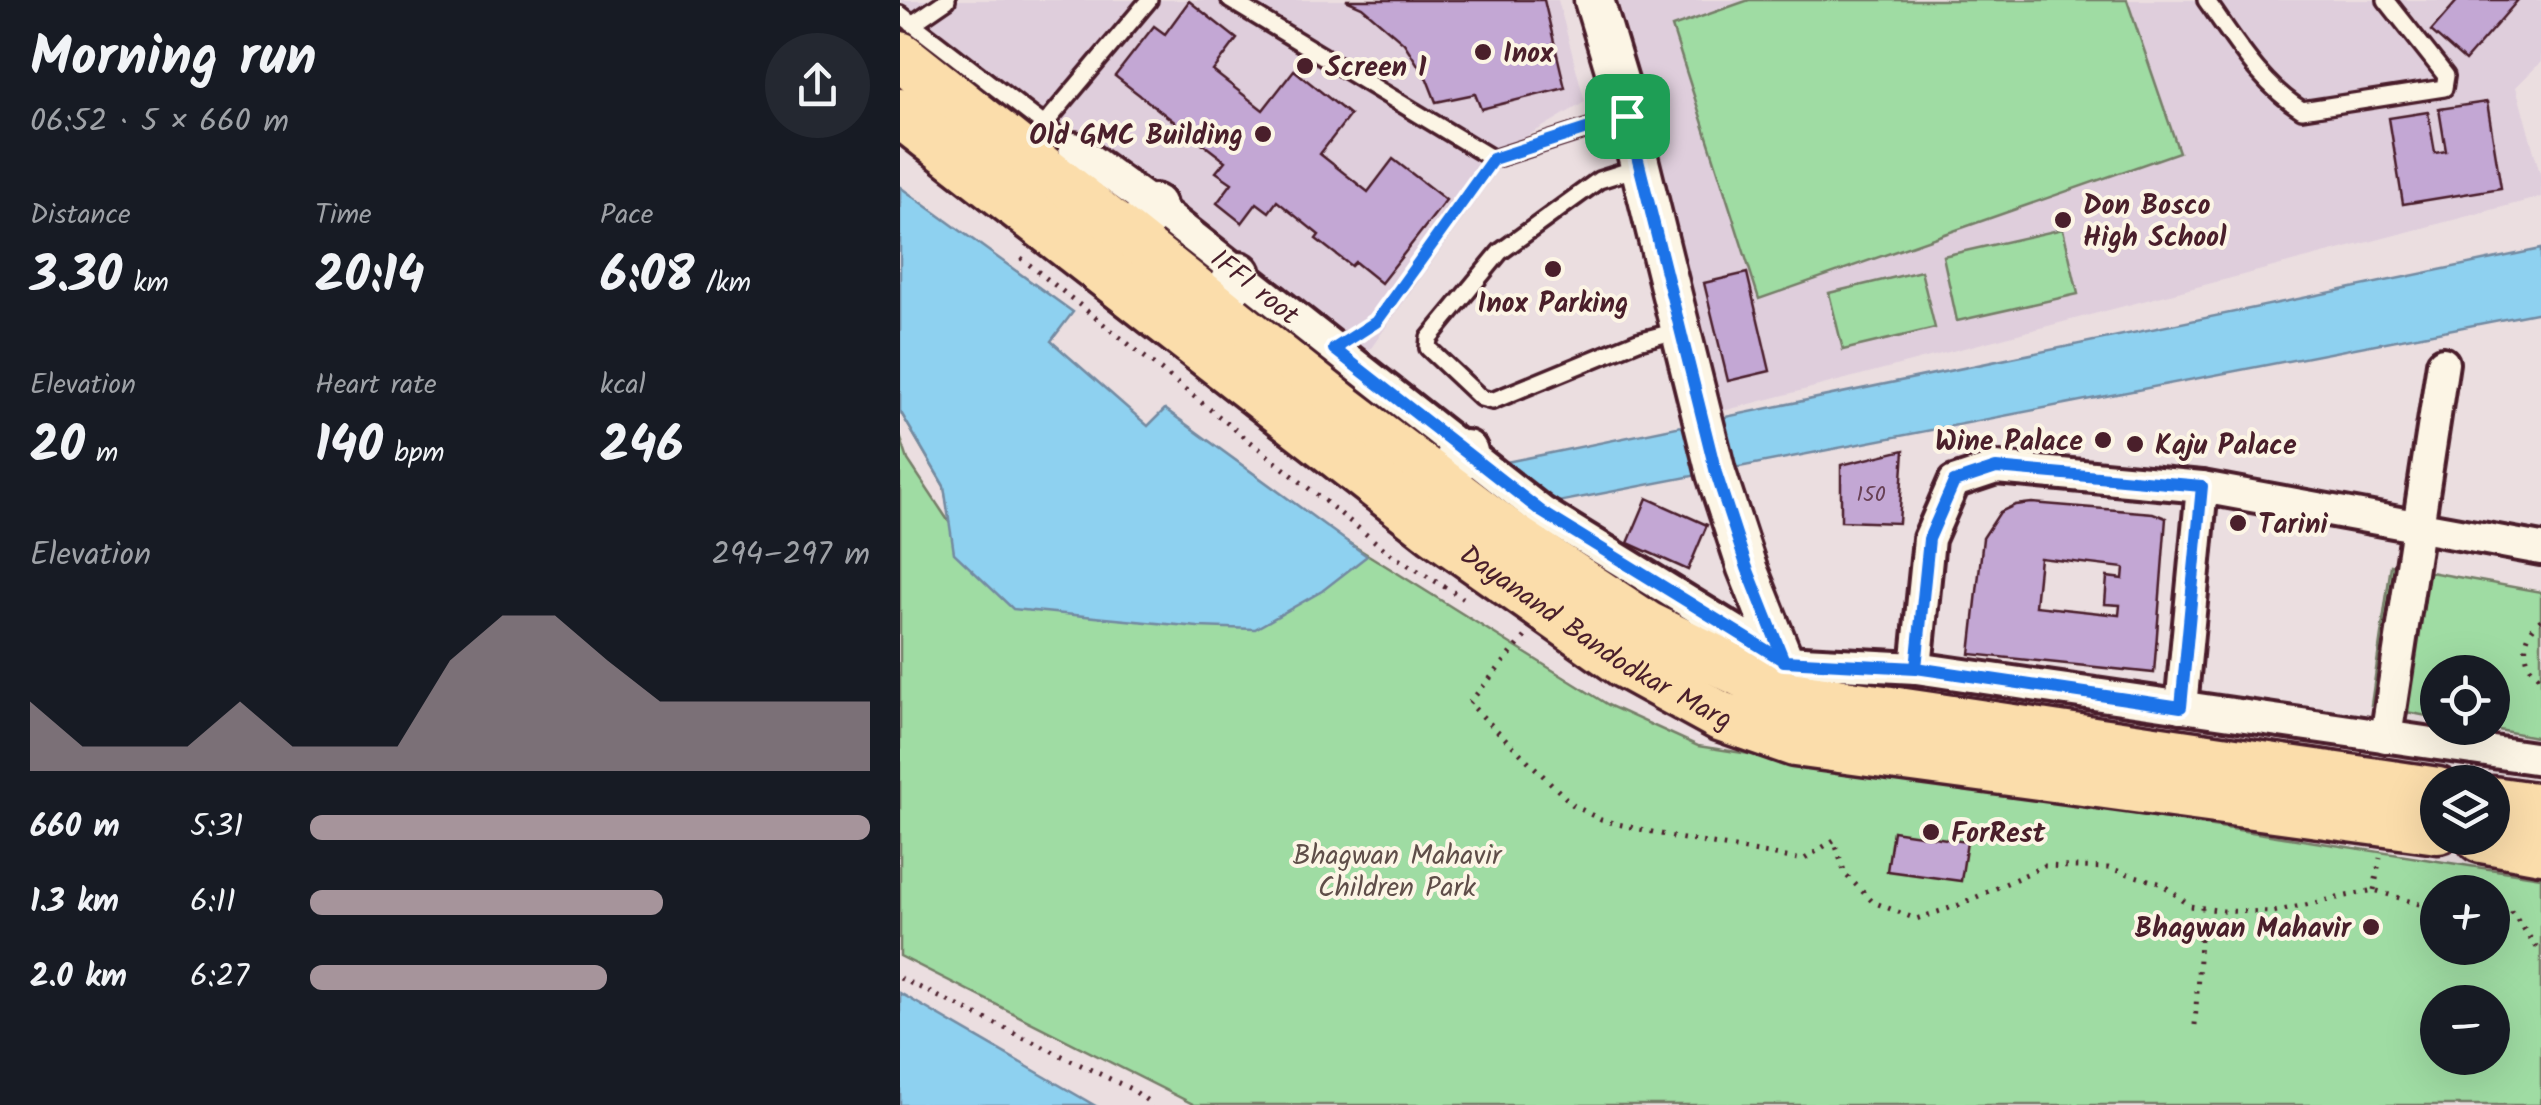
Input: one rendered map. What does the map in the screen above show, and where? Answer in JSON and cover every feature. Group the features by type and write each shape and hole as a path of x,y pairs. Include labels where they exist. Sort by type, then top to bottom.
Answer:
{"main road":[{"path":"904,31 1227,291 1450,490"},
{"name":"Dayanand Bandodkar Marg","path":"900,113 1450,490 1491,569 1626,665 1720,716 1789,700 2420,789"},
{"name":"Dayanand Bandodkar Marg","path":"1491,569 1648,626 1789,700 2420,825"},
{"path":"2510,804 2541,808"},
{"path":"2510,843 2541,848"}],"street":[{"path":"1594,0 1716,473 1789,700 1916,668 2541,758"},
{"path":"1074,148 1142,222"},
{"name":"IFFI root","path":"1227,291 1334,349 1450,490 1542,512 1789,700"},
{"path":"2386,736 2443,364"},
{"path":"1916,668 1929,539 1954,482 1996,468 2202,486 2541,549"},
{"path":"2181,707 2202,486"}],"lane":[{"path":"944,0 904,31 1074,148"},
{"path":"1044,126 1149,0"},
{"path":"1230,0 1493,159 1627,116"},
{"path":"2206,0 2256,71 2283,98 2302,110 2444,88 2446,76 2386,0"},
{"path":"1640,167 1599,180 1500,252 1428,338 1428,348 1481,398 1492,401 1638,341 1681,330"}],"path":[{"path":"1334,349 1376,322 1493,159"},
{"path":"1008,248 1392,555 1491,569"},
{"path":"1548,610 1470,703 1573,805 1601,820 1803,860 1834,840 1844,874 1874,902 1916,919 1959,906 2044,866 2108,868 2162,884 2190,906 2202,908 2273,912 2374,890 2420,904"},
{"path":"2541,620 2529,629 2524,647 2528,663 2541,679"},
{"path":"2194,1025 2202,908"},
{"path":"2510,910 2541,953"},
{"path":"900,978 1132,1090 1153,1105"}],"shaded area":[{"path":"900,0 1558,0 1585,102 1517,142 1364,358 1083,132 1029,103"},
{"name":"Don Bosco High School","path":"1614,0 2541,0 2541,62 2516,87 2541,177 2541,197 1723,411"}],"green space":[{"path":"1749,0 2127,0 2179,152 1759,299 1672,27"},
{"path":"2063,229 2078,294 1957,321 1943,256"},
{"path":"1921,271 1935,328 1843,350 1829,293"},
{"name":"Bhagwan Mahavir Children Park","path":"941,323 1346,541 1610,706 1698,746 2541,877 2541,1105 1195,1105 900,956 900,436 908,460 951,525 944,486 900,411"},
{"path":"2391,565 2541,592 2541,738 2510,732 2510,655 2420,655 2420,715 2371,705"}],"water":[{"path":"900,187 1073,312 1051,341 1148,426 1165,409 1367,556 1322,591 1255,629 1013,609 954,553 944,486 900,411"},
{"path":"2541,249 2541,312 1548,504 1492,465"},
{"path":"900,993 1094,1105 900,1105"}],"building":[{"name":"Inox","path":"1346,0 1544,0 1565,88 1481,109 1475,94 1436,102 1427,79 1404,43 1362,7"},
{"path":"2458,0 2518,0 2465,61 2431,31"},
{"name":"Old GMC Building","path":"1189,1 1237,39 1213,71 1263,110 1294,70 1350,115 1320,154 1368,192 1393,159 1446,200 1381,283 1316,239 1319,235 1277,201 1269,212 1257,203 1242,223 1217,203 1232,183 1216,172 1225,161 1115,76 1154,26 1165,34"},
{"path":"2487,102 2501,188 2403,204 2389,118 2428,112 2435,153 2446,151 2439,109"},
{"path":"1747,273 1770,371 1728,381 1704,283"},
{"path":"1904,450 1899,523 1841,521 1841,465"},
{"path":"1647,498 1707,525 1688,570 1628,543"},
{"path":"2015,505 2153,513 2166,518 2154,673 1970,654 1983,538 2000,512","holes":["2040,558 2124,568 2123,579 2107,577 2105,604 2120,605 2119,615 2035,606"]},
{"path":"1893,831 1967,842 1961,881 1887,871"}],"place":[{"name":"Inox","path":"1483,52"},
{"name":"Screen 1","path":"1305,66"},
{"name":"Old GMC Building","path":"1263,134"},
{"name":"Don Bosco High School","path":"2063,220"},
{"name":"Inox Parking","path":"1553,269"},
{"name":"Wine Palace","path":"2103,440"},
{"name":"Kaju Palace","path":"2135,444"},
{"name":"Tarini","path":"2238,523"},
{"name":"ForRest","path":"1931,832"},
{"name":"Bhagwan Mahavir","path":"2371,927"}],"route":[{"path":"1627,116 1493,159 1376,322 1334,349 1542,512 1784,661 1916,668 2181,707 2202,486 1996,468 1954,482 1929,539 1916,668 1784,661 1747,568 1716,473 1627,116"}]}
